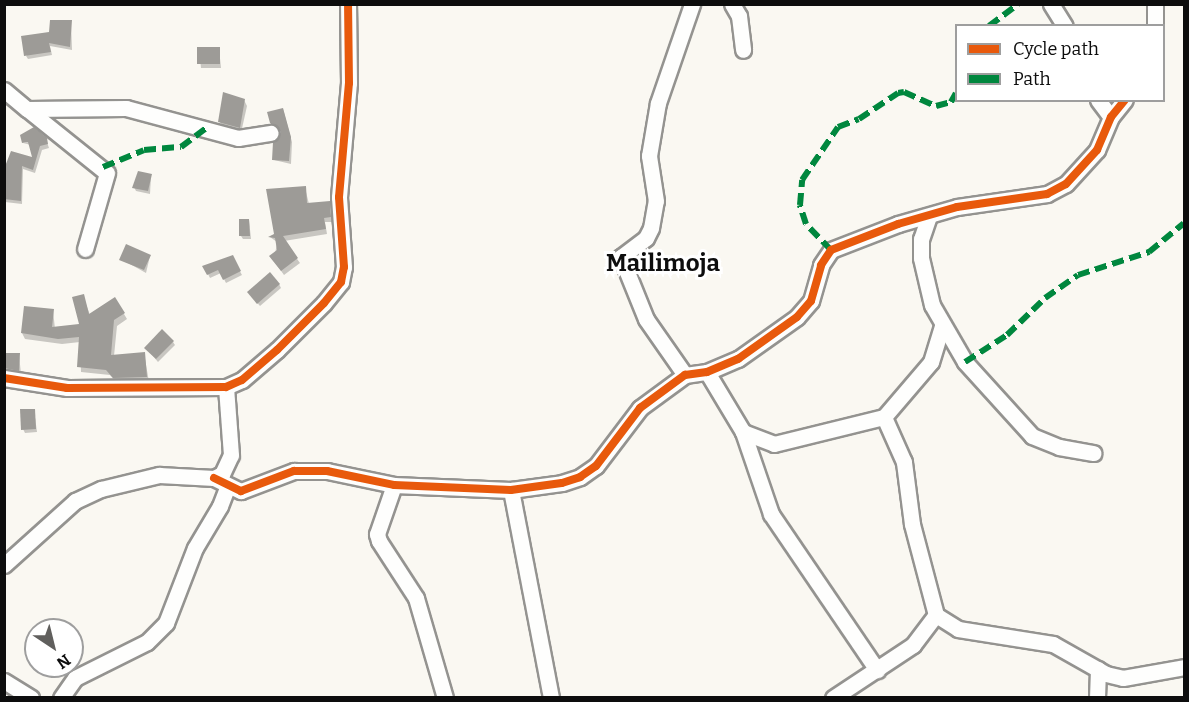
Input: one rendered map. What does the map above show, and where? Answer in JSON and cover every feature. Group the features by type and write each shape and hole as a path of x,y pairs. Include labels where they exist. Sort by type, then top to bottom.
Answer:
{"street":[{"path":"4,378 67,387 226,387 242,380 277,350 341,282 344,267 339,197 349,83 348,4"},
{"path":"685,375 646,319 621,256 646,238 651,228 656,201 649,156 658,103 692,4"},
{"path":"732,4 739,16 743,50"},
{"path":"1051,4 1064,24"},
{"path":"1155,4 1155,24"},
{"path":"4,90 107,173 85,249"},
{"path":"1100,102 1111,117"},
{"path":"4,565 75,501 101,489 159,475 228,485 294,471 327,471 393,485 511,490 562,483 580,477 596,466 640,408 685,375 707,372 738,358 797,317 811,301 821,265 831,250 957,207 1047,194 1066,184 1097,150 1111,117 1123,102"},
{"path":"27,109 126,108 238,138 271,133"},
{"path":"929,216 921,239 921,258 932,305 942,325 994,398 1032,436 1059,447 1093,453"},
{"path":"743,432 774,444 884,417 931,362 939,346 942,325"},
{"path":"707,372 743,432 771,514 876,670"},
{"path":"61,698 75,678 147,642 166,623 195,548 220,506 228,485 222,474 231,455 231,417 226,387"},
{"path":"884,417 904,462 912,524 936,615 958,629 1053,644 1098,669 1123,678 1185,667"},
{"path":"393,485 377,534 379,541 416,598 445,698"},
{"path":"511,490 551,698"},
{"path":"833,698 913,645 936,615"},
{"path":"1097,698 1098,669"},
{"path":"4,681 31,698"}],"building":[{"path":"50,20 72,20 70,47 49,43 51,52 24,56 21,36 49,32"},
{"path":"197,47 220,47 220,64 197,64"},
{"path":"223,92 245,99 240,128 218,122"},
{"path":"283,108 291,137 289,161 272,160 273,142 281,132 270,123 267,112"},
{"path":"34,127 47,138 48,144 40,146 33,170 22,166 21,201 4,199 4,169 11,151 32,157 28,142 22,143 20,135"},
{"path":"138,171 152,174 148,191 132,188"},
{"path":"306,186 307,203 330,201 331,217 324,218 326,229 283,236 298,258 281,271 269,256 277,250 275,238 268,237 274,234 266,189"},
{"path":"239,219 249,219 250,236 239,236"},
{"path":"126,244 151,255 144,270 119,260"},
{"path":"233,255 241,271 223,280 218,270 207,275 202,266"},
{"path":"270,272 280,284 257,304 247,292"},
{"path":"84,294 89,314 115,297 125,313 114,320 111,355 145,352 147,377 113,378 106,370 77,367 79,337 58,339 21,333 24,306 54,309 52,327 79,324 72,297"},
{"path":"162,329 174,341 156,359 144,348"},
{"path":"4,353 20,353 19,371 4,368"},
{"path":"20,409 35,409 36,429 21,430"}],"marked path":[{"path":"992,24 1018,4"},
{"path":"831,250 806,224 800,205 802,180 838,127 859,119 898,93 904,92 936,106 951,102 955,95"},
{"path":"103,167 144,150 181,147 206,128"},
{"path":"965,362 1007,335 1045,298 1078,275 1149,252 1184,223"}],"cycle path":[{"path":"4,378 67,388 226,387 242,380 277,350 324,303 341,282 344,267 339,197 349,83 348,4"},
{"path":"214,478 241,491 294,471 327,471 394,485 511,490 562,483 580,477 596,466 640,408 685,375 707,372 738,359 797,317 811,301 821,265 831,250 898,224 957,207 1047,194 1066,184 1097,150 1111,117 1123,102"}],"district":[{"name":"Mailimoja","path":"663,264"}]}
